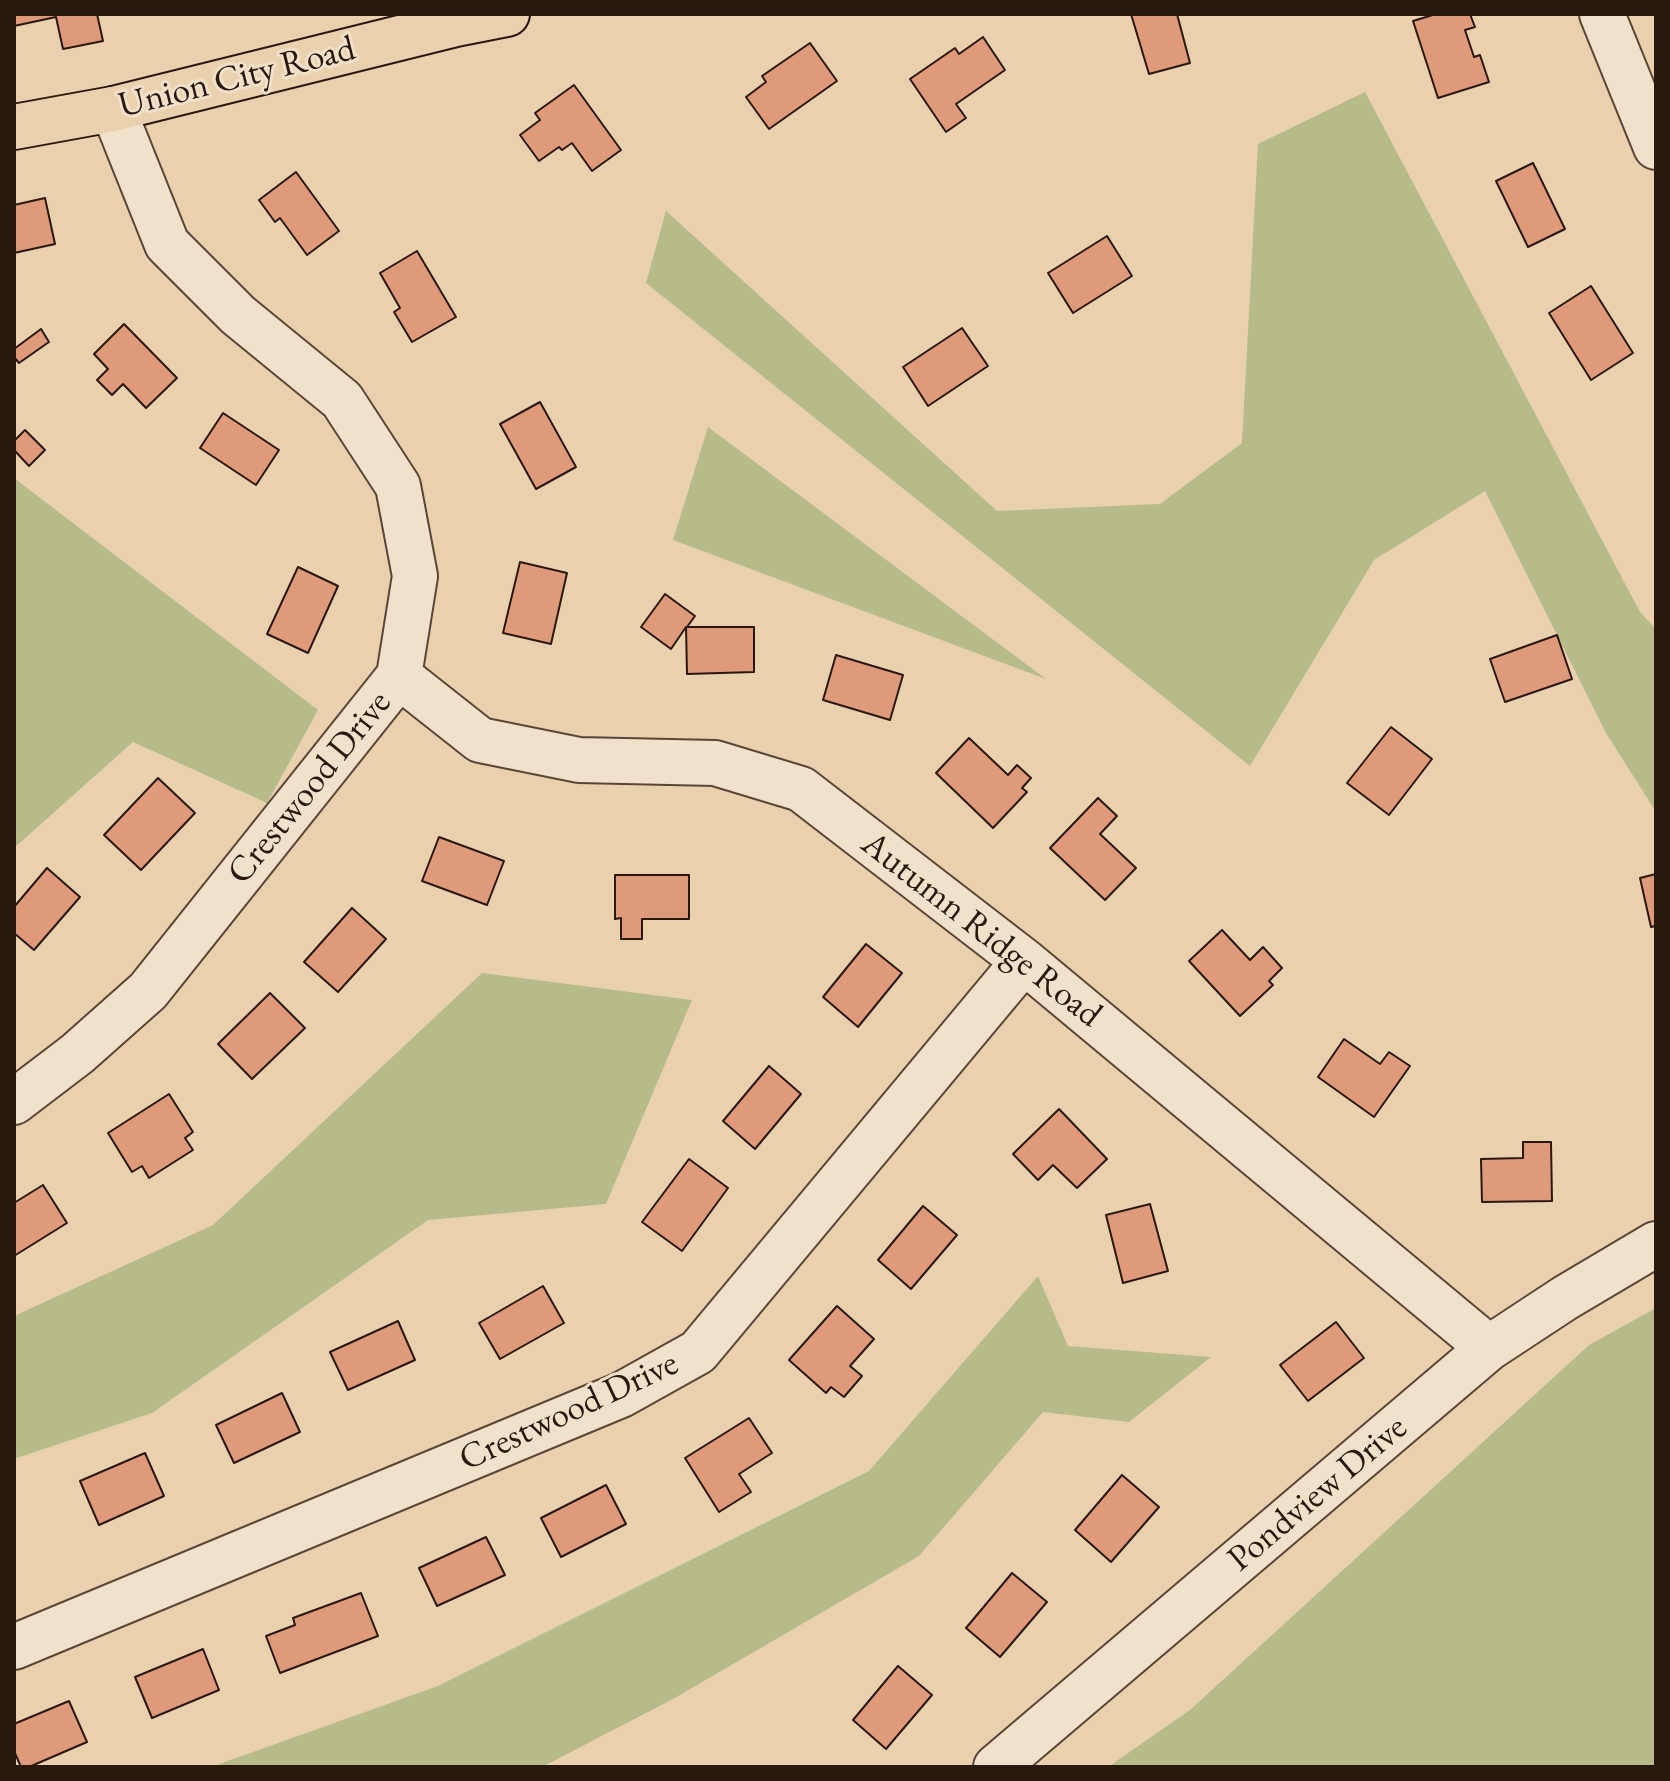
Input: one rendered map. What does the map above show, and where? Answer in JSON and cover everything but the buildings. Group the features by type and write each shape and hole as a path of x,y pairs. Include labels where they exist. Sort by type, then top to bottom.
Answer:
{"main road":[{"name":"Union City Road","path":"14,127 113,109 507,14"}],"street":[{"path":"1602,14 1656,147"},
{"name":"Crestwood Drive","path":"14,1102 77,1054 148,991 399,676 415,576 398,486 342,400 238,315 167,244 113,109"},
{"name":"Autumn Ridge Road","path":"399,676 480,740 579,760 715,763 801,789 1024,961 1489,1348"},
{"name":"Crestwood Drive","path":"14,1647 621,1395 698,1352 1024,961"},
{"name":"Pondview Drive","path":"996,1767 1489,1348 1656,1244"}],"green space":[{"path":"1365,92 1640,612 1656,629 1656,812 1606,733 1485,491 1374,560 1250,766 646,283 666,211 997,511 1160,504 1242,443 1258,144"},
{"path":"708,427 1046,679 673,540"},
{"path":"14,478 318,710 267,803 133,742 14,848"},
{"path":"482,973 692,1000 606,1204 428,1220 152,1413 14,1459 14,1316 213,1225"},
{"path":"1038,1276 1068,1346 1211,1357 1129,1422 1043,1412 919,1556 673,1699 542,1767 211,1767 438,1686 869,1471"},
{"path":"1656,1308 1656,1767 1108,1767 1190,1710 1589,1345"}]}
